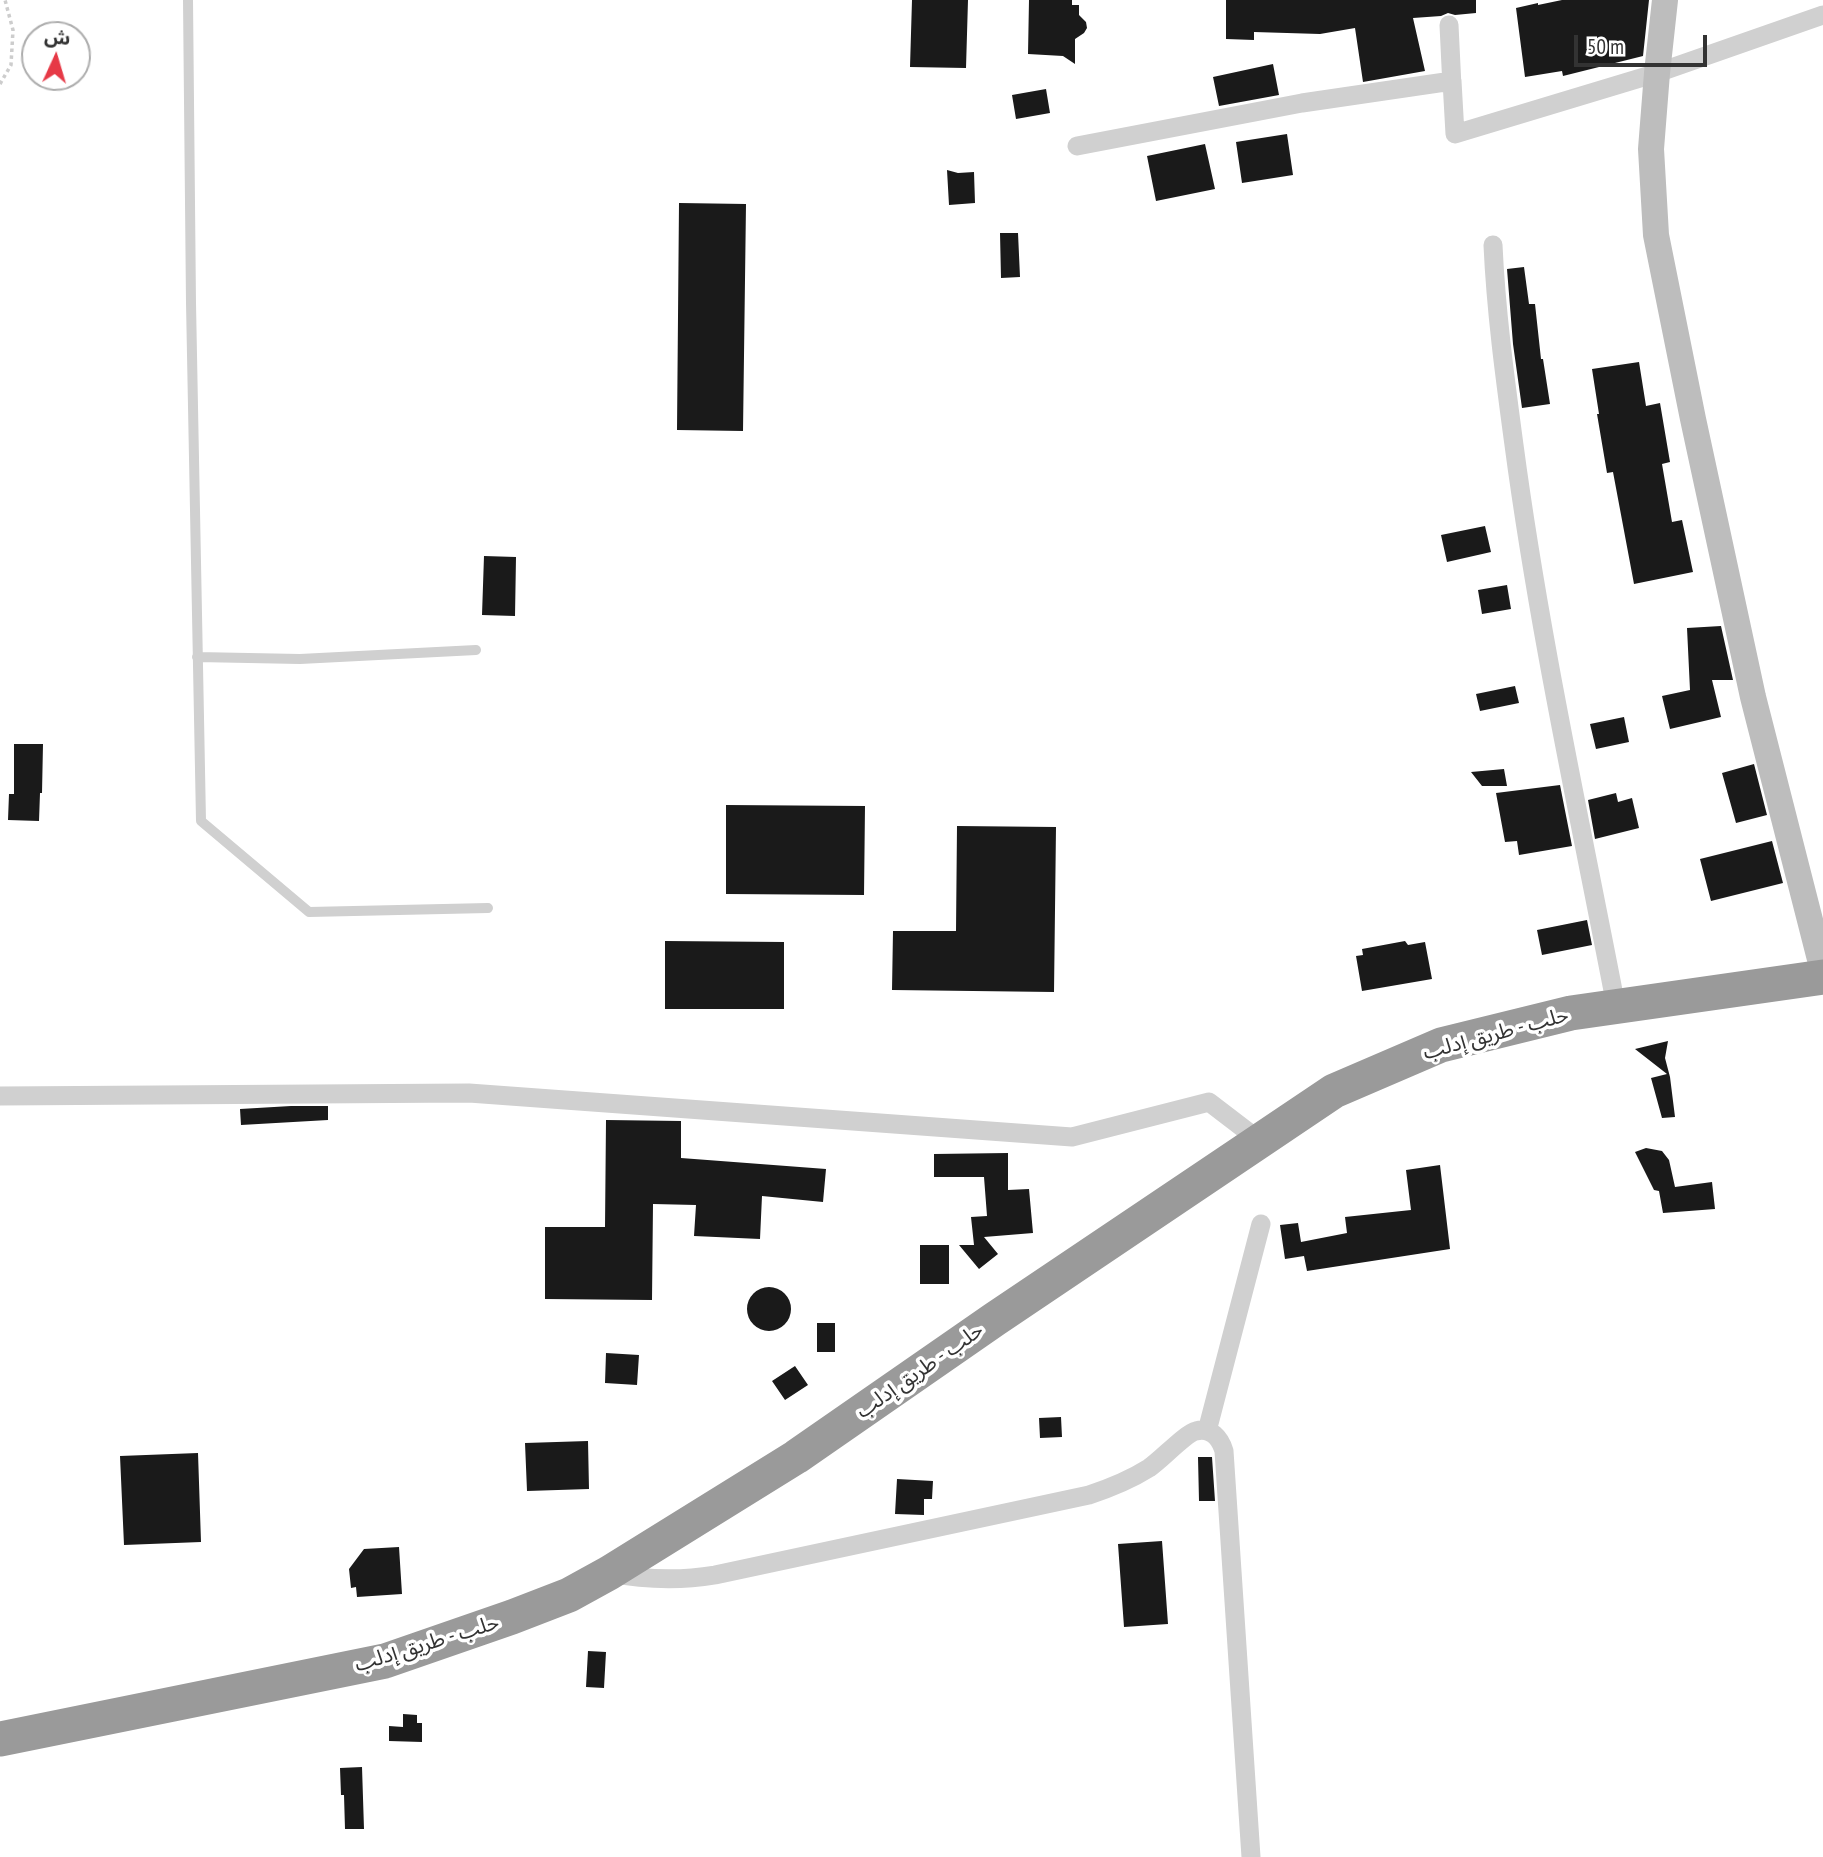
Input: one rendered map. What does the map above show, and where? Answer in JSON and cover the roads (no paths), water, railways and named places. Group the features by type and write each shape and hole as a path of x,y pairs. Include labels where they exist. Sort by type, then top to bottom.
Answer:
{"highway":[{"name":"حلب - طريق إدلب","path":"0,1740 385,1661 557,1599 609,1573 796,1457 1006,1311 1334,1091 1441,1045 1571,1013 1823,974"}],"street":[{"path":"1665,0 1651,149 1656,235 1753,697 1823,974"},
{"path":"1449,25 1455,134 1657,73 1823,15"},
{"path":"1077,146 1302,103 1452,81 1452,87"},
{"path":"1493,245 1497,314 1529,553 1616,1006"},
{"path":"0,1096 469,1093 1072,1137 1209,1101 1260,1141"},
{"path":"1207,1431 1261,1224"},
{"path":"609,1573 652,1580 715,1575 1089,1495 1148,1469 1189,1434 1198,1430 1207,1431 1222,1442 1224,1451 1251,1857"}],"lane":[{"path":"188,0 201,821 309,912 488,908"},
{"path":"197,657 300,659 476,650"}]}
